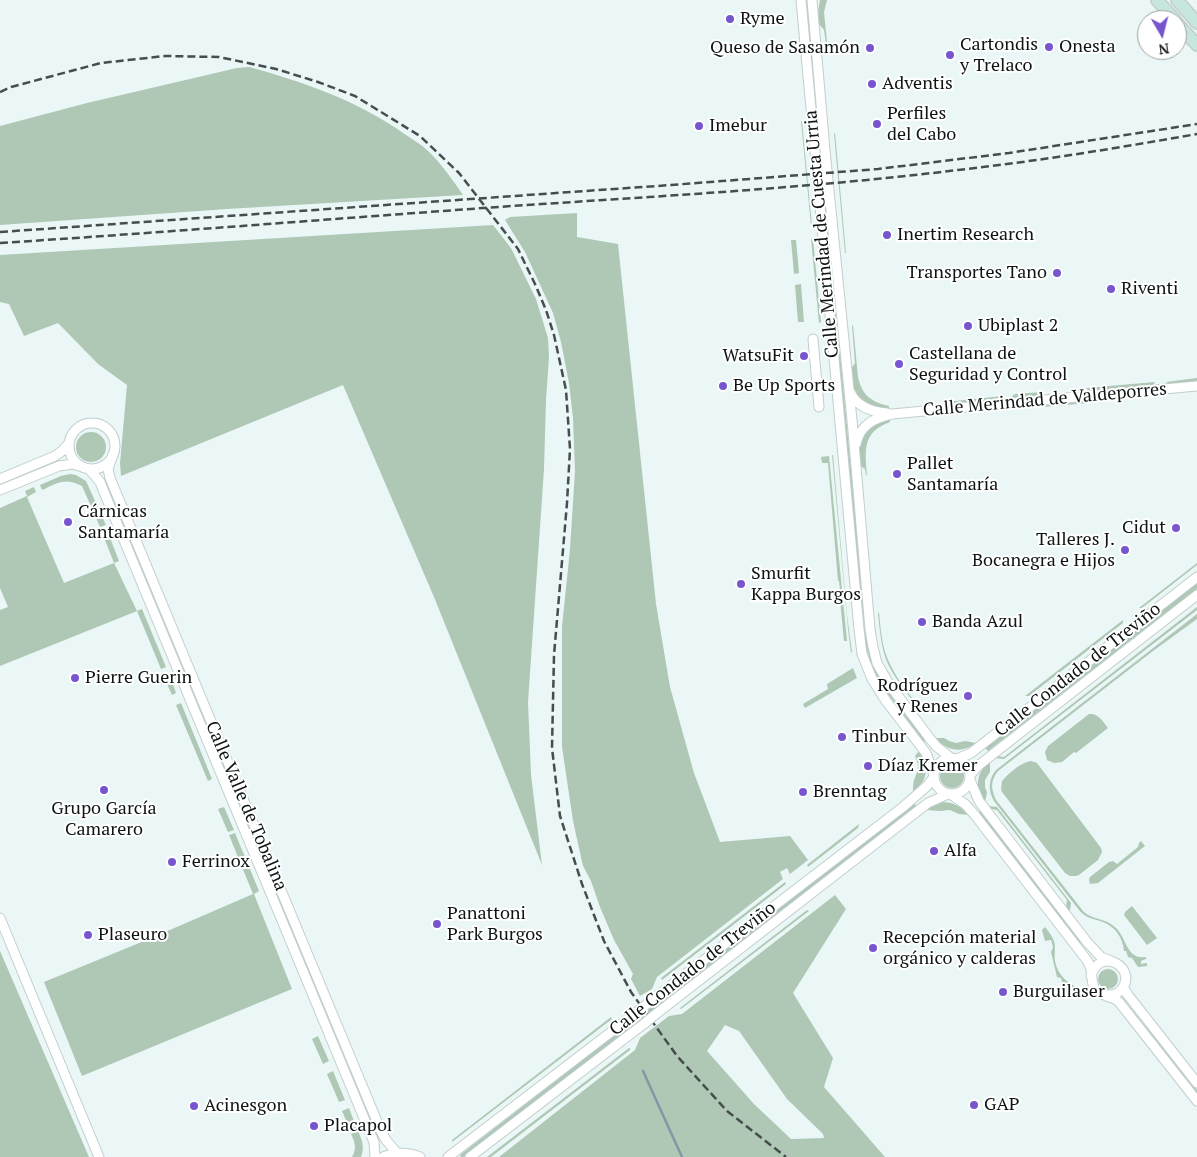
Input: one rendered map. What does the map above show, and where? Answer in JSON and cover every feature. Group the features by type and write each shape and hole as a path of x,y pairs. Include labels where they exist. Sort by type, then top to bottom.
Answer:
{"main road":[{"path":"1157,0 1166,10"},
{"path":"1177,0 1197,23"},
{"path":"1187,34 1197,45"}],"street":[{"name":"Calle Merindad de Cuesta Urria","path":"801,0 858,629 862,654 875,684 926,753 934,776"},
{"name":"Calle Merindad de Cuesta Urria","path":"814,0 813,13 825,150 870,629 875,656 892,690 935,745 954,759"},
{"path":"812,339 819,407"},
{"name":"Calle Merindad de Valdeporres","path":"854,454 857,439 864,427 874,419 892,414 1197,386"},
{"name":"Calle Merindad de Valdeporres","path":"848,387 853,397 863,407 875,412 892,414"},
{"path":"0,479 56,456 69,443 78,429 87,424 96,424 106,429 114,443 113,454 105,465 94,469 73,464 59,466 0,490"},
{"path":"69,443 72,459 86,468"},
{"name":"Calle Valle de Tobalina","path":"113,454 108,469 112,483 381,1131 397,1153"},
{"name":"Calle Valle de Tobalina","path":"86,468 100,482 372,1135 375,1157"},
{"name":"Calle Condado de Treviño","path":"954,759 971,752 1197,577"},
{"name":"Calle Condado de Treviño","path":"970,778 984,761 1197,595"},
{"path":"1103,995 1114,994 1123,987 1126,980 1123,969 1118,964 1101,957 1087,942 979,801 966,764 954,759 943,761 938,765 934,776 939,789 966,804 1086,959 1096,991 1103,995 1120,1002 1197,1101"},
{"name":"Calle Condado de Treviño","path":"448,1157 903,807 927,786 934,776"},
{"path":"949,794 962,791 967,787 970,778"},
{"name":"Calle Condado de Treviño","path":"470,1157 928,803 949,794"},
{"path":"0,918 99,1157"},
{"path":"1091,976 1097,965 1112,961"},
{"path":"1123,987 1197,1083"},
{"path":"383,1157 397,1153 420,1157"}],"green space":[{"path":"805,0 807,0 867,640 876,669 882,681 898,705 926,740 924,742 881,685 871,664 864,639"},
{"path":"820,0 827,0 824,12 828,52 824,30 819,24 818,11"},
{"path":"249,67 290,79 350,102 388,123 427,150 442,166 463,195 0,225 0,126 87,103 237,68"},
{"path":"802,121 812,226 811,226"},
{"path":"835,133 846,253 834,134"},
{"path":"577,213 577,237 618,244 656,604 670,687 694,773 720,842 790,836 808,860 790,874 787,868 780,872 783,879 657,977 652,989 640,996 631,979 633,974 614,940 591,881 583,866 573,821 562,747 562,627 575,471 573,418 569,383 553,313 525,252 505,220 510,217"},
{"path":"493,225 511,248 536,299 548,338 549,357 544,469 528,702 531,775 542,865 434,597 343,385 121,476 120,463 127,385 98,364 58,323 24,336 9,304 0,302 0,255"},
{"path":"811,239 813,239 821,322 819,323"},
{"path":"791,240 796,240 799,273 794,274"},
{"path":"801,284 804,322 798,322 795,285"},
{"path":"853,325 858,377 862,389 872,400 889,406 889,409 878,409 868,405 856,394 851,369 855,363"},
{"path":"1197,378 1197,381 1169,384 1166,382"},
{"path":"1155,382 1151,386 1091,391 1086,388"},
{"path":"1042,392 1039,396 1014,398 1012,396 1015,394"},
{"path":"1003,396 1000,399 948,404 946,402"},
{"path":"1085,400 1088,403 1044,407 1045,404"},
{"path":"890,418 890,422 874,431 867,443 867,476 865,469 859,465 859,447 862,436 869,427"},
{"path":"91,432 102,436 106,447 102,458 91,462 80,458 76,447 80,436"},
{"path":"832,455 852,652 851,653 848,629"},
{"path":"829,456 847,641 844,641 828,463 822,463 821,457"},
{"path":"70,474 86,481 106,525 100,527 82,486 66,481 42,490 40,485"},
{"path":"34,487 36,492 27,497 64,583 114,563 137,611 0,666 0,610 8,607 0,588 0,508 27,496 25,491"},
{"path":"111,492 376,1130 374,1131 109,493"},
{"path":"110,538 119,561 114,563 105,540"},
{"path":"1197,563 1197,565 1142,608 1139,608"},
{"path":"1197,583 1197,589 988,751 985,748"},
{"path":"1197,607 1197,610 1004,759 994,758 996,756 1004,757"},
{"path":"142,609 166,667 161,669 137,611"},
{"path":"879,612 883,644 888,660 915,704 888,664 882,646"},
{"path":"1197,614 1197,619 998,771 993,782 992,789 996,800 1083,911 1113,925 1131,952 1140,957 1146,957 1146,959 1141,961 1141,964 1147,963 1147,966 1138,967 1132,958 1128,957 1126,951 1124,951 1120,936 1110,925 1086,916 1079,910 994,801 990,789 990,781 996,770"},
{"path":"1123,620 1123,623 1029,696 1025,696"},
{"path":"853,668 857,678 805,708 803,704 828,689 827,684"},
{"path":"169,673 176,693 172,695 163,675"},
{"path":"181,703 212,779 208,781 176,705"},
{"path":"1089,714 1098,716 1108,728 1062,762 1054,763 1047,760 1045,752 1048,746"},
{"path":"935,738 944,738 956,743 965,741 976,743 960,750 944,746"},
{"path":"919,751 925,762 926,773 922,783 913,792 918,768 915,756"},
{"path":"990,761 990,772 985,780 987,792 985,803 979,791 978,780 982,770"},
{"path":"1031,761 1037,763 1101,848 1102,852 1098,860 1079,875 1070,876 1065,873 1002,792 1002,781 1019,766"},
{"path":"952,764 957,765 963,771 963,781 957,787 952,788 947,787 941,781 940,776 941,771 947,765"},
{"path":"941,802 956,805 969,815 959,814 950,810 926,810"},
{"path":"914,803 916,806 464,1157 461,1157 460,1155"},
{"path":"988,806 997,807 1071,903 1070,911 1066,907 1067,900 997,810"},
{"path":"224,807 234,830 228,832 218,809"},
{"path":"980,811 1082,942 1080,943 978,813"},
{"path":"859,824 858,828 808,867 807,865"},
{"path":"235,833 259,891 254,894 292,989 82,1076 44,982 253,894 229,835"},
{"path":"1141,841 1145,846 1098,883 1090,884 1090,877 1109,862 1113,861 1117,864 1138,847"},
{"path":"785,882 786,884 662,980 661,978"},
{"path":"835,895 846,909 793,993 833,1058 824,1087 885,1157 499,1157 635,1050 640,1038 669,1016 682,1014","holes":["725,1025 739,1031 787,1099 823,1134 824,1138 791,1139 754,1104 707,1051"]},
{"path":"1132,906 1157,938 1147,945 1124,915"},
{"path":"807,910 809,911 680,1008"},
{"path":"1045,927 1054,941 1055,961 1062,976 1075,986 1087,991 1066,997 1061,978 1057,977 1051,952 1053,947 1051,940 1045,941 1042,930"},
{"path":"0,951 89,1157 0,1157"},
{"path":"1108,969 1115,972 1118,979 1115,986 1108,989 1101,986 1098,979 1101,972"},
{"path":"611,1017 612,1019 452,1142 452,1140"},
{"path":"1148,1027 1197,1090 1197,1094 1146,1028"},
{"path":"318,1036 329,1061 323,1064 312,1039"},
{"path":"629,1048 630,1050 491,1157 487,1157"},
{"path":"333,1071 345,1100 339,1102 327,1074"},
{"path":"349,1108 357,1129 351,1132 342,1111"},
{"path":"358,1131 363,1150 361,1157 352,1157 355,1146 351,1134"}],"waterway":[{"path":"643,1071 682,1157"}],"railway":[{"path":"0,92 11,87 101,63 165,56 219,57 276,69 355,96 420,136 459,173 518,249 546,310 554,335 566,390 570,449 554,655 552,748 560,816 582,884 604,941 631,992 677,1056 727,1111 786,1157"},
{"path":"0,232 878,169 1009,153 1197,124"},
{"path":"0,243 847,182 1018,163 1197,134"}],"place":[{"name":"Ryme","path":"730,19"},
{"name":"Onesta","path":"1049,47"},
{"name":"Queso de Sasamón","path":"870,48"},
{"name":"Cartondis y Trelaco","path":"950,55"},
{"name":"Adventis","path":"872,84"},
{"name":"Perfiles del Cabo","path":"877,124"},
{"name":"Imebur","path":"699,126"},
{"name":"Inertim Research","path":"887,235"},
{"name":"Transportes Tano","path":"1057,273"},
{"name":"Riventi","path":"1111,289"},
{"name":"Ubiplast 2","path":"968,326"},
{"name":"WatsuFit","path":"804,356"},
{"name":"Castellana de Seguridad y Control","path":"899,364"},
{"name":"Be Up Sports","path":"723,386"},
{"name":"Pallet Santamaría","path":"897,474"},
{"name":"Cárnicas Santamaría","path":"68,522"},
{"name":"Cidut","path":"1176,528"},
{"name":"Talleres J. Bocanegra e Hijos","path":"1125,550"},
{"name":"Smurfit Kappa Burgos","path":"741,584"},
{"name":"Banda Azul","path":"922,622"},
{"name":"Pierre Guerin","path":"75,678"},
{"name":"Rodríguez y Renes","path":"968,696"},
{"name":"Tinbur","path":"842,737"},
{"name":"Díaz Kremer","path":"868,766"},
{"name":"Grupo García Camarero","path":"104,790"},
{"name":"Brenntag","path":"803,792"},
{"name":"Alfa","path":"934,851"},
{"name":"Ferrinox","path":"172,862"},
{"name":"Panattoni Park Burgos","path":"437,924"},
{"name":"Plaseuro","path":"88,935"},
{"name":"Recepción material orgánico y calderas","path":"873,948"},
{"name":"Burguilaser","path":"1003,992"},
{"name":"GAP","path":"974,1105"},
{"name":"Acinesgon","path":"194,1106"},
{"name":"Placapol","path":"314,1126"}]}
